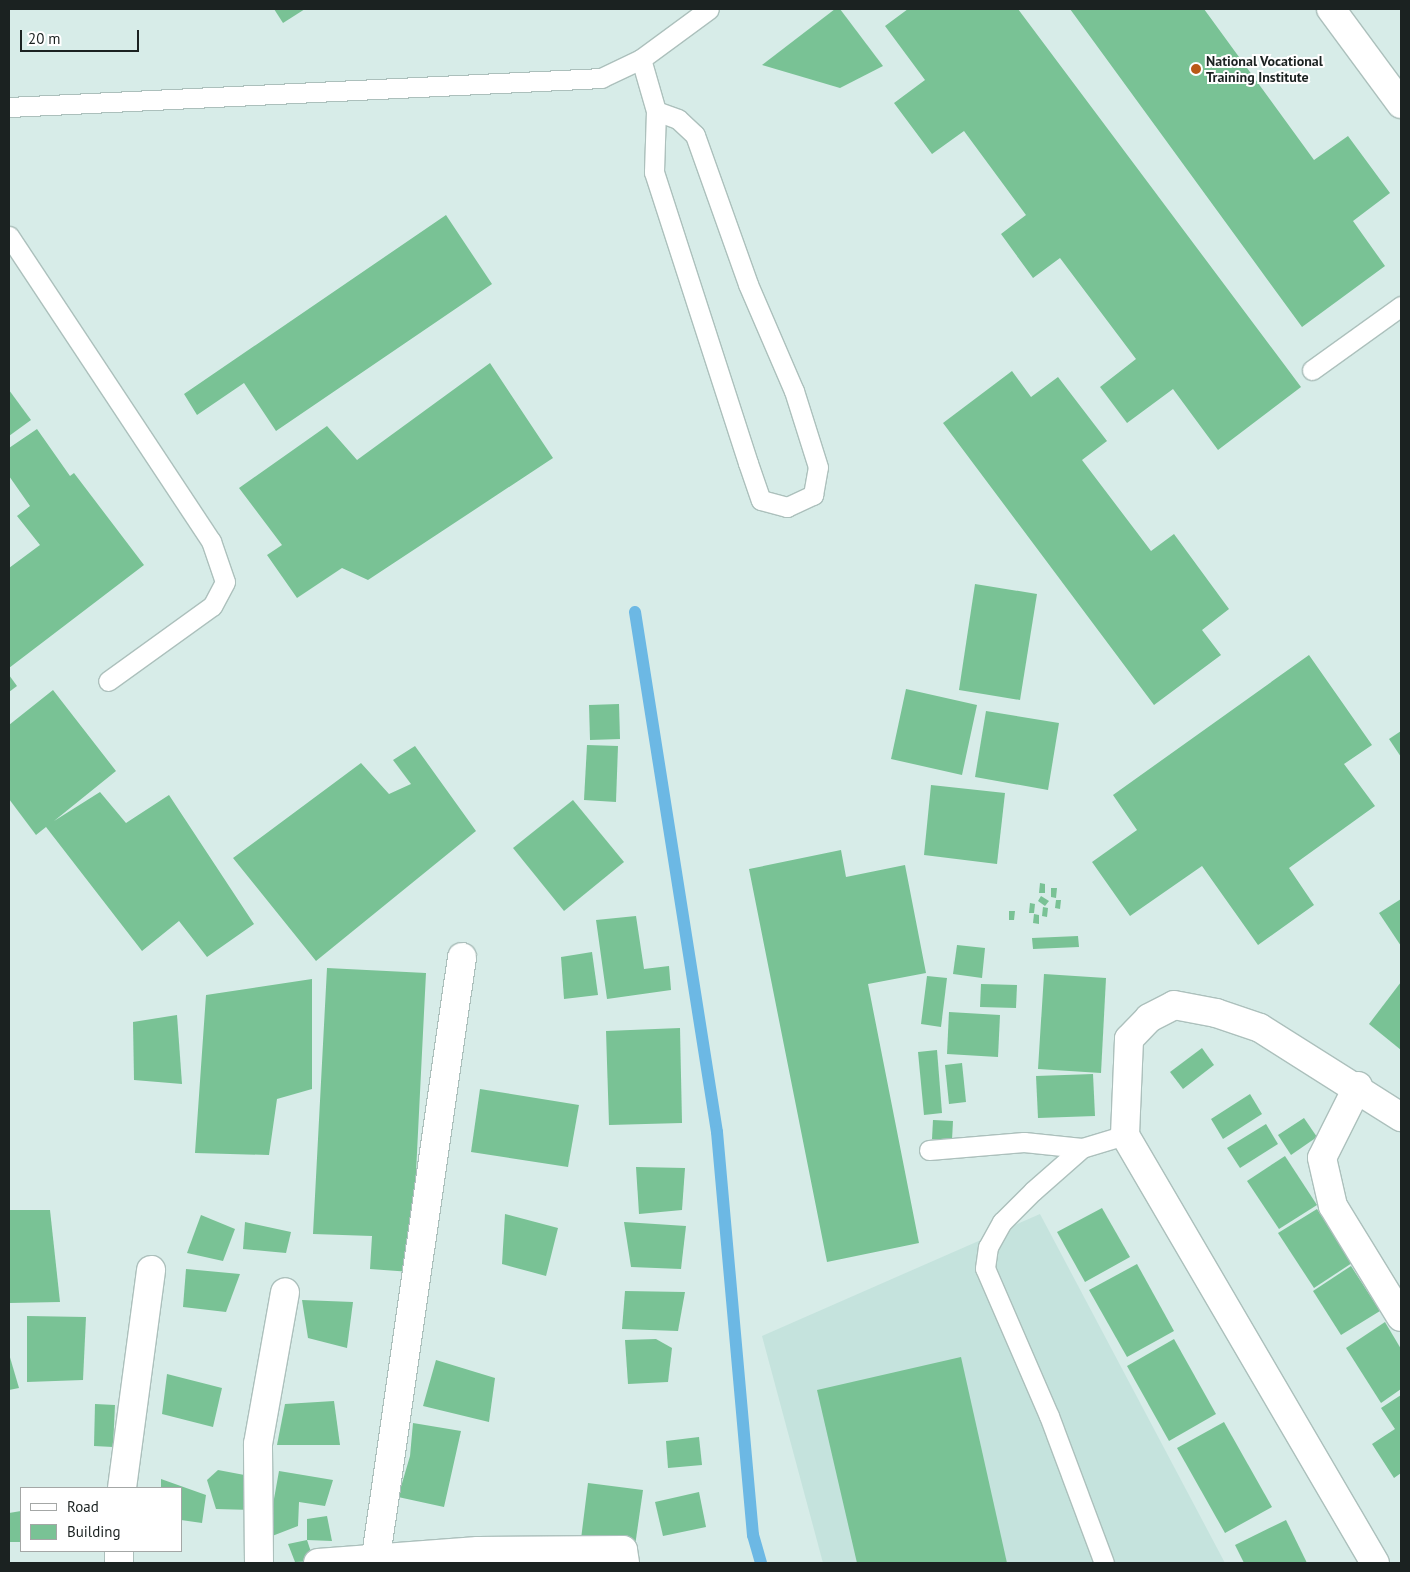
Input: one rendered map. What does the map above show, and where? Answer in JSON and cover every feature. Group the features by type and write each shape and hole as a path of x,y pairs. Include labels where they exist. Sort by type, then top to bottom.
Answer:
{"street":[{"path":"1331,9 1401,104"},
{"path":"376,1557 462,957"},
{"path":"1375,1563 1125,1136 1129,1039 1149,1018 1174,1005 1260,1028 1358,1086 1401,1117"},
{"path":"1358,1086 1322,1158 1333,1206 1401,1317"},
{"path":"122,1487 151,1270"},
{"path":"260,1563 258,1444 284,1292"},
{"path":"319,1563 376,1557 624,1557"}],"lane":[{"path":"9,107 565,82 601,78 641,59 709,9"},
{"path":"641,59 656,111 654,172 748,463 761,500 788,507 813,495 818,467 794,390 748,284 695,135 678,119 656,111"},
{"path":"9,236 212,541 225,582 212,606 108,681"},
{"path":"1312,370 1401,306"},
{"path":"929,1150 1024,1142 1082,1148 1125,1136"},
{"path":"1082,1148 1002,1222 988,1247 985,1268 1049,1416 1104,1563"}],"shaded area":[{"path":"1040,1214 1225,1563 823,1563 762,1336"}],"building":[{"path":"274,9 305,9 283,23"},
{"path":"835,9 840,9 883,66 840,88 762,65"},
{"path":"908,9 1018,9 1301,387 1218,450 1173,389 1127,423 1100,387 1136,359 1060,258 1033,278 1001,234 1026,215 964,131 932,154 894,103 925,80 885,26"},
{"name":"National Vocational Training Institute","path":"1070,9 1204,9 1314,160 1348,136 1390,193 1353,221 1385,266 1302,327"},
{"path":"446,215 492,284 276,431 244,383 197,415 184,394"},
{"path":"490,363 553,458 368,580 342,568 297,598 267,555 282,545 239,488 327,426 357,460"},
{"path":"1012,371 1031,397 1058,377 1107,441 1082,460 1151,551 1174,534 1229,609 1202,630 1221,655 1154,705 943,423"},
{"path":"9,390 31,420 9,436"},
{"path":"37,429 70,476 74,473 144,565 9,668 9,568 40,545 17,516 30,506 9,476 9,448"},
{"path":"975,584 1037,594 1020,700 959,690"},
{"path":"1309,655 1372,745 1344,764 1375,806 1289,868 1314,905 1258,945 1202,866 1130,916 1092,862 1137,830 1113,795"},
{"path":"9,675 17,686 9,692"},
{"path":"906,689 977,705 962,775 891,759"},
{"path":"53,690 116,771 54,821 100,792 126,823 169,795 254,924 207,957 179,921 142,951 46,827 36,835 9,799 9,725"},
{"path":"619,704 620,739 590,740 589,705"},
{"path":"986,711 1059,723 1048,790 975,777"},
{"path":"1401,731 1401,757 1389,739"},
{"path":"587,745 618,746 616,802 584,800"},
{"path":"415,746 476,831 316,961 233,858 361,763 389,794 411,784 393,760"},
{"path":"931,785 1005,793 997,864 924,855"},
{"path":"573,800 624,862 564,911 513,848"},
{"path":"841,850 846,877 905,865 926,973 868,984 919,1243 827,1262 749,869"},
{"path":"1040,883 1045,884 1045,893 1039,893"},
{"path":"1051,888 1057,888 1056,898 1051,897"},
{"path":"1041,896 1049,901 1045,906 1038,901"},
{"path":"1401,899 1401,946 1379,913"},
{"path":"1056,900 1061,900 1060,909 1055,908"},
{"path":"1030,903 1035,904 1034,913 1029,913"},
{"path":"1043,907 1048,908 1047,917 1042,916"},
{"path":"1009,911 1015,911 1014,920 1009,920"},
{"path":"1034,914 1039,915 1039,924 1033,923"},
{"path":"636,916 644,969 669,966 671,990 607,999 596,920"},
{"path":"1078,936 1079,947 1033,949 1032,938"},
{"path":"957,945 985,948 982,978 953,974"},
{"path":"592,952 598,995 564,999 561,957"},
{"path":"327,968 426,973 411,1272 370,1269 372,1236 313,1234"},
{"path":"1044,974 1106,978 1101,1073 1038,1069"},
{"path":"927,976 947,978 941,1027 921,1024"},
{"path":"312,979 312,1089 277,1099 269,1155 195,1153 206,995"},
{"path":"1401,982 1401,1050 1369,1024"},
{"path":"981,984 1017,985 1016,1008 980,1007"},
{"path":"949,1012 1000,1015 998,1057 947,1054"},
{"path":"177,1015 182,1084 134,1080 133,1022"},
{"path":"680,1028 682,1123 609,1125 606,1031"},
{"path":"1202,1048 1214,1065 1183,1089 1170,1072"},
{"path":"937,1050 942,1113 924,1115 918,1052"},
{"path":"962,1063 966,1102 949,1104 945,1065"},
{"path":"1093,1074 1095,1116 1038,1118 1036,1076"},
{"path":"480,1089 579,1105 568,1167 471,1152"},
{"path":"1250,1094 1262,1114 1223,1139 1211,1119"},
{"path":"1304,1118 1317,1137 1291,1155 1278,1135"},
{"path":"933,1120 953,1121 952,1140 932,1139"},
{"path":"1266,1124 1278,1144 1240,1168 1227,1148"},
{"path":"1285,1156 1317,1205 1279,1229 1247,1181"},
{"path":"636,1167 685,1168 682,1210 639,1214"},
{"path":"1102,1208 1130,1257 1085,1282 1057,1232"},
{"path":"1317,1209 1352,1263 1314,1288 1278,1233"},
{"path":"9,1210 50,1210 60,1302 9,1303"},
{"path":"505,1214 558,1228 546,1276 502,1264"},
{"path":"201,1215 235,1229 223,1261 187,1253"},
{"path":"245,1222 291,1232 286,1253 243,1249"},
{"path":"624,1222 686,1226 681,1269 631,1267"},
{"path":"1137,1264 1174,1331 1127,1357 1089,1290"},
{"path":"1351,1266 1380,1311 1341,1335 1313,1291"},
{"path":"186,1269 240,1274 226,1312 183,1307"},
{"path":"625,1291 685,1292 678,1331 622,1329"},
{"path":"302,1300 353,1302 347,1348 308,1338"},
{"path":"27,1316 86,1317 83,1380 27,1382"},
{"path":"1385,1322 1401,1349 1401,1389 1381,1403 1346,1348"},
{"path":"656,1339 672,1348 668,1382 628,1384 625,1340"},
{"path":"1174,1339 1216,1414 1169,1441 1127,1366"},
{"path":"9,1354 19,1388 9,1390"},
{"path":"961,1357 1007,1563 857,1563 817,1390"},
{"path":"436,1360 495,1378 489,1422 423,1406"},
{"path":"167,1374 222,1388 213,1427 162,1414"},
{"path":"1401,1395 1401,1473 1394,1478 1372,1444 1395,1429 1381,1408"},
{"path":"334,1401 340,1445 277,1445 285,1404"},
{"path":"95,1404 115,1405 113,1447 94,1446"},
{"path":"1224,1422 1272,1507 1225,1533 1177,1448"},
{"path":"413,1423 461,1431 444,1507 398,1497 410,1456"},
{"path":"699,1437 702,1465 668,1468 666,1441"},
{"path":"218,1470 255,1477 252,1510 216,1509 207,1480"},
{"path":"279,1471 333,1480 325,1506 299,1502 298,1526 267,1538"},
{"path":"161,1479 206,1495 202,1523 182,1520 182,1487 161,1487"},
{"path":"588,1483 643,1490 635,1546 581,1539"},
{"path":"699,1492 706,1527 663,1536 655,1502"},
{"path":"20,1511 20,1542 9,1542 9,1513"},
{"path":"327,1516 332,1541 307,1540 307,1519"},
{"path":"1286,1520 1307,1563 1244,1563 1235,1545"},
{"path":"307,1540 314,1561 295,1562 288,1544"}],"waterway":[{"path":"635,612 717,1132 753,1535 761,1563"}],"place":[{"name":"National Vocational Training Institute","path":"1196,69"}]}
